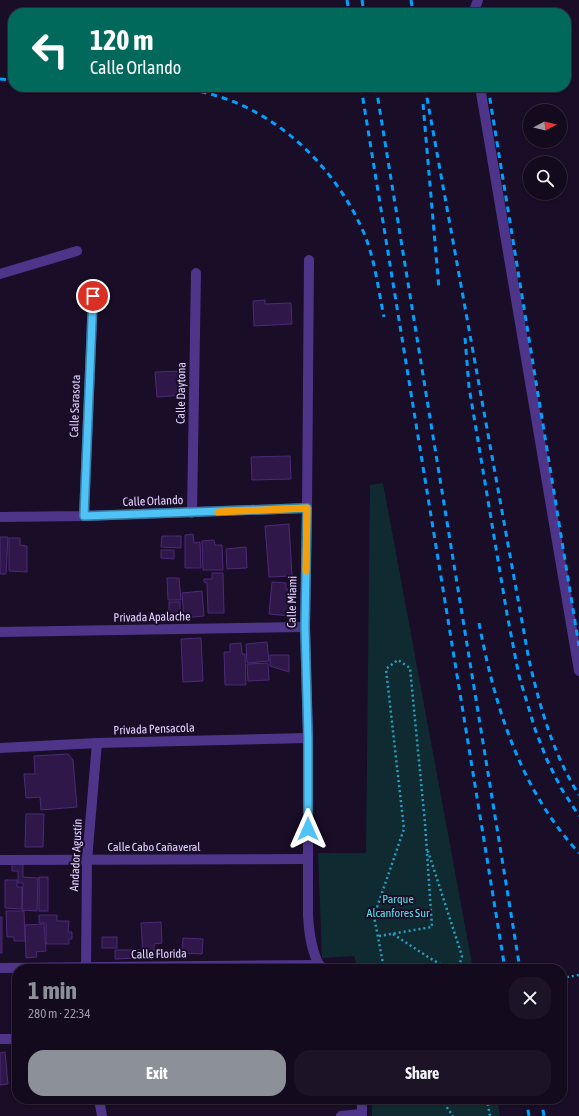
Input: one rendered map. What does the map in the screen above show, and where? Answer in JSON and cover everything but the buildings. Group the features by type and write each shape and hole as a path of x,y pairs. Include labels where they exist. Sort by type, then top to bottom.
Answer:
{"street":[{"path":"481,92 579,671"},
{"path":"0,274 78,251"},
{"name":"Calle Miami","path":"310,260 305,627 308,738 308,915 310,943 320,964"},
{"name":"Calle Daytona","path":"192,513 196,273"},
{"name":"Calle Sarasota","path":"84,516 93,296"},
{"name":"Calle Orlando","path":"0,517 192,513 307,508"},
{"name":"Privada Apalache","path":"0,632 305,627"},
{"name":"Privada Pensacola","path":"0,748 308,738"},
{"name":"Andador Agustín","path":"86,964 86,860 97,744"},
{"name":"Calle Cabo Cañaveral","path":"0,860 308,859"},
{"name":"Calle Florida","path":"0,968 12,968"},
{"path":"0,1040 12,1039"},
{"path":"100,1104 102,1116"},
{"path":"341,1116 362,1115 362,1104"}],"path":[{"path":"379,936 432,927 410,668 398,660 386,669 404,829 374,916 383,964"},
{"path":"426,847 462,956 460,964"},
{"path":"393,934 440,964"},
{"path":"567,977 579,975"},
{"path":"445,1104 453,1116"},
{"path":"488,1104 490,1116"}],"green space":[{"name":"Parque Alcanfores Sur","path":"383,483 472,964 356,964 354,956 322,958 318,853 366,853 370,485"},
{"path":"372,1104 498,1104 500,1116 372,1116"}],"railway":[{"path":"347,0 348,8"},
{"path":"362,0 363,8"},
{"path":"411,0 412,8"},
{"path":"0,79 8,80"},
{"path":"202,92 248,108 274,123 305,149 332,179 354,213 367,241 384,317"},
{"path":"362,92 504,964"},
{"path":"377,92 519,964"},
{"path":"426,92 529,660 548,730 562,763 579,795"},
{"path":"489,92 579,646"},
{"path":"423,104 439,289"},
{"path":"465,338 469,387 507,614 519,676 535,729 547,760 561,788 579,816"},
{"path":"479,623 493,685 513,746 541,802 558,828 579,853"},
{"path":"527,1104 529,1116"},
{"path":"542,1104 544,1116"}],"slow traffic":[{"path":"218,512 307,508 306,571"}],"route":[{"path":"93,296 84,516 307,508 305,627 308,738 308,829"}]}
